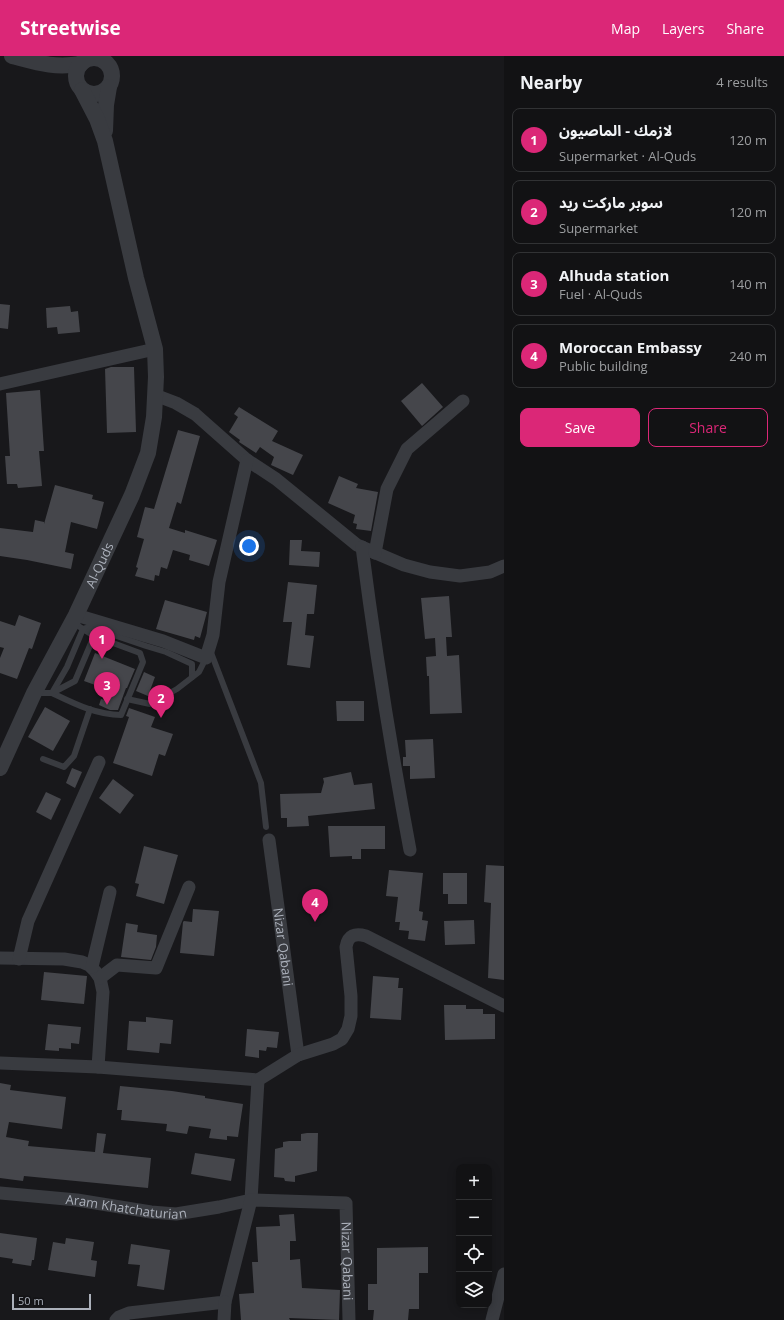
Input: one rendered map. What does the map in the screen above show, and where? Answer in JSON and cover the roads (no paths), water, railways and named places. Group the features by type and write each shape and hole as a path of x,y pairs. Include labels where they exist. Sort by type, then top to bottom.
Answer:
{"street":[{"path":"12,56 47,65 63,66 93,58 99,58 110,62 113,75 106,104 105,140"},
{"path":"84,60 76,74 76,80 97,119 105,140"},
{"path":"47,65 88,93 100,94 109,87"},
{"name":"Al-Quds","path":"0,768 34,693 77,622 132,495 148,453 156,395 155,349 136,278 105,140"},
{"path":"0,384 155,349"},
{"path":"156,395 176,402 195,414 247,460 276,479 357,545 404,565 430,572 460,576 490,572 504,566"},
{"path":"375,553 387,489 407,449 463,401"},
{"path":"77,622 163,641 208,653 214,635 219,582 247,460"},
{"path":"362,547 371,620 390,740 410,850"},
{"path":"19,958 28,921 98,762"},
{"name":"Nizar Qabani","path":"268,833 298,1055"},
{"path":"100,978 117,965 156,968 189,887"},
{"path":"92,968 110,892"},
{"path":"0,1063 98,1067 258,1080 298,1055 333,1044 342,1038 348,1030 351,1016 351,996 346,947 347,942 353,935 359,934 366,936 504,1006"},
{"path":"0,958 64,959 82,962 92,968 100,978 103,992 98,1067"},
{"path":"224,1320 224,1302 251,1200 258,1080"},
{"name":"Aram Khatchaturian","path":"0,1193 76,1200 151,1212 176,1214 219,1208 251,1200 346,1203"},
{"name":"Nizar Qabani","path":"346,1203 349,1320"},
{"path":"492,1320 504,1274"},
{"path":"116,1320 119,1317 129,1313 224,1302"}],"lane":[{"path":"77,622 94,636 140,653"},
{"path":"77,622 166,652 192,664 192,677"},
{"path":"52,693 67,667 77,622"},
{"path":"52,693 75,681 94,636"},
{"path":"34,693 52,693 80,707 113,715 121,715 143,662 140,653 142,645"},
{"path":"127,699 150,704 177,689 199,672 208,653"},
{"path":"208,653 261,783 268,833"},
{"path":"43,759 64,767 74,756 90,709"}],"place":[{"name":"لازمك - الماصيون","path":"102,659"},
{"name":"Alhuda station","path":"107,705"},
{"name":"سوبر ماركت ريد","path":"161,718"},
{"name":"Moroccan Embassy","path":"315,922"}]}
